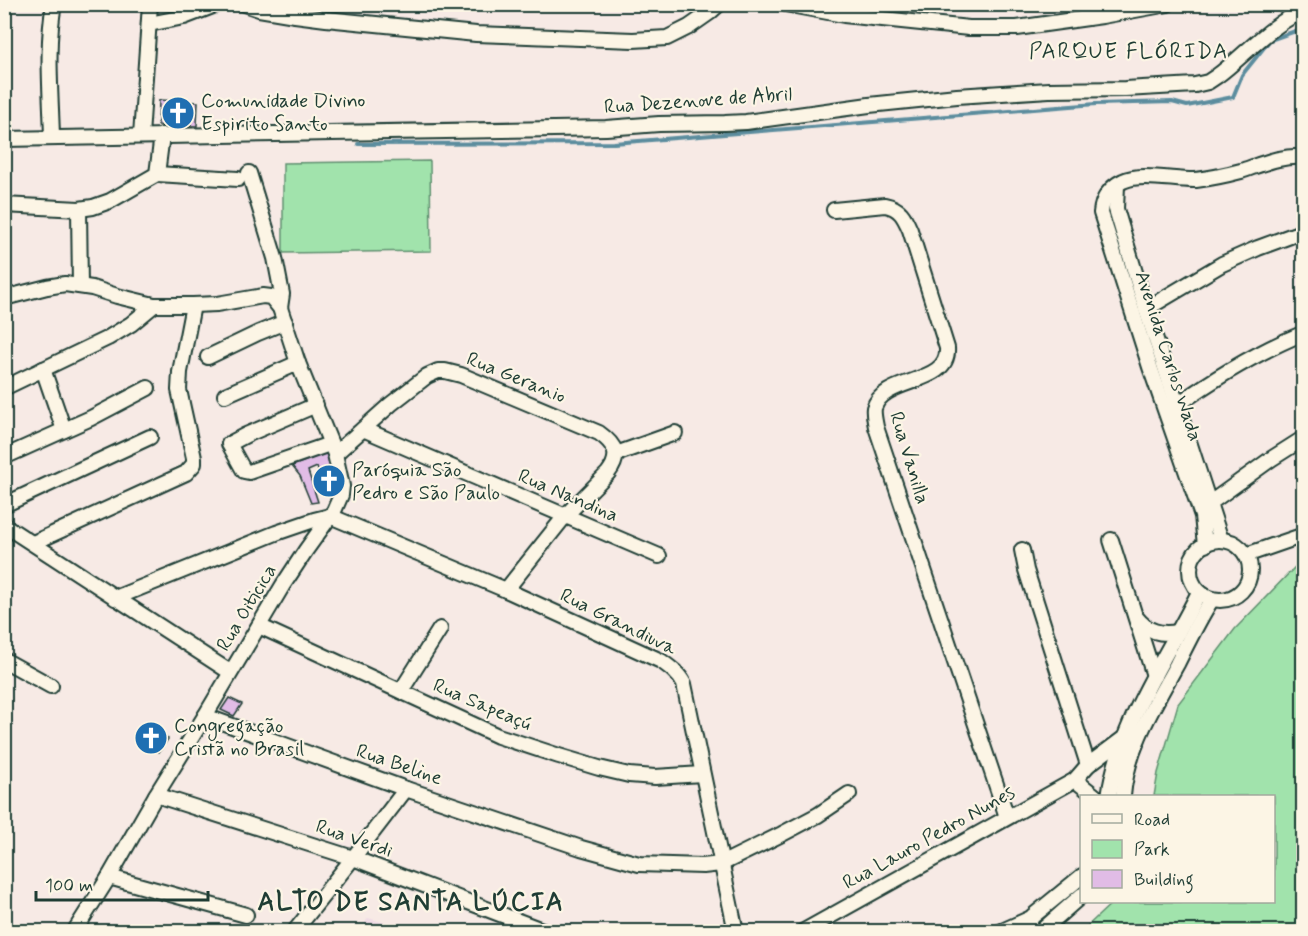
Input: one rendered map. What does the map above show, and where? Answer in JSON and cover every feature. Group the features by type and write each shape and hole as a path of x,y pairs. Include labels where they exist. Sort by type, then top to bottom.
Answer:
{"street":[{"path":"52,137 50,59 51,18 54,4"},
{"path":"141,136 150,4"},
{"path":"149,24 184,17 218,4"},
{"path":"244,4 259,9 315,18 476,33 633,40 667,38 689,27 719,4"},
{"path":"785,4 844,15 969,28 1017,28 1168,4"},
{"name":"Rua Dezenove de Abril","path":"4,138 595,128 725,123 957,96 1195,85 1208,82 1217,76 1277,26 1293,15 1304,11"},
{"path":"4,205 79,208 93,207 110,201 157,174 162,135"},
{"path":"1116,209 1101,206 1107,194 1125,180 1154,178 1183,180 1216,177 1273,160 1293,156 1304,157"},
{"name":"Rua Oiticica","path":"74,932 258,626 330,516 338,502 342,486 332,449 298,363 280,308 282,294 275,258 244,176 157,174"},
{"name":"Avenida Carlos Wada","path":"1117,185 1116,209 1221,540"},
{"name":"Rua Vanilla","path":"834,210 885,205 900,211 910,230 947,348 946,360 934,372 893,389 878,401 873,410 876,427 1006,817"},
{"name":"Avenida Carlos Wada","path":"1101,206 1101,213 1150,367 1202,516 1206,544"},
{"path":"79,208 80,286"},
{"path":"1146,309 1222,264 1304,231"},
{"path":"4,298 65,284 154,305 217,304 262,296 271,297 280,308"},
{"path":"4,388 108,338 131,324 154,305"},
{"path":"33,543 186,472 194,464 194,452 179,390 180,372 193,305"},
{"path":"208,357 285,322"},
{"path":"1177,405 1247,358 1304,333"},
{"path":"225,395 298,363"},
{"path":"43,369 64,430"},
{"name":"Rua Geranio","path":"332,449 363,429 412,386 438,371 445,371 461,375 599,433 609,441 616,454"},
{"path":"4,457 91,418 148,388"},
{"path":"316,405 229,444 244,471 249,472 332,449"},
{"name":"Rua Nandina","path":"363,429 659,556"},
{"path":"506,590 565,516 608,473 616,460 616,454 675,433"},
{"path":"4,505 150,437"},
{"path":"1210,503 1304,438"},
{"path":"116,598 276,533 330,516"},
{"name":"Rua Grandiuva","path":"330,516 506,590 662,661 675,672 684,684 736,932"},
{"path":"4,525 230,672"},
{"path":"1246,555 1304,535"},
{"path":"1111,540 1154,676"},
{"path":"1221,540 1240,547 1250,565 1245,585 1231,597 1222,599 1212,598 1199,592 1192,581 1190,572 1194,554 1202,546 1221,540"},
{"path":"1022,550 1026,570 1088,765"},
{"path":"1109,795 1114,770 1131,721 1199,592"},
{"path":"1123,795 1127,771 1135,747 1163,688 1212,598"},
{"path":"1135,616 1147,628 1155,632 1165,634 1178,632"},
{"name":"Rua Sapeaçú","path":"258,626 498,736 599,768 629,775 655,777 702,774"},
{"path":"401,691 440,629"},
{"path":"4,660 51,686"},
{"name":"Rua Beline","path":"205,716 406,789 601,855 639,864 678,866 721,864"},
{"name":"Rua Lauro Pedro Nunes","path":"802,932 1075,780 1088,765 1124,738"},
{"path":"1075,780 1094,795"},
{"path":"294,932 406,789"},
{"path":"721,864 800,825 849,794"},
{"name":"Rua Verdi","path":"156,795 353,858 542,930"},
{"path":"109,877 246,915"},
{"path":"1021,932 1034,916 1080,878"},
{"path":"1040,932 1080,896"},
{"path":"1000,932 1034,916"}],"shaded area":[{"path":"368,918 413,931 360,931"}],"green space":[{"path":"430,161 431,251 283,253 283,163"},
{"path":"1303,563 1303,931 1082,931 1112,903 1275,903 1275,795 1154,795 1158,773 1178,704 1235,629 1296,566"}],"building":[{"name":"Comunidade Divino Espirito Santo","path":"159,100 198,102 197,126 158,125"},
{"name":"Paróquia São Pedro e São Paulo","path":"329,452 338,486 333,494 326,495 317,467 308,471 318,502 311,503 300,476 292,466"},
{"path":"229,698 242,704 234,716 221,710"},
{"name":"Congregação Cristã no Brasil","path":"143,726 168,739 159,752 135,737"}],"waterway":[{"path":"358,144 614,143 1096,104 1172,102 1187,106 1233,97 1242,75 1270,40 1304,28"}],"place":[{"name":"Comunidade Divino Espirito Santo","path":"178,113"},
{"name":"Paróquia São Pedro e São Paulo","path":"329,481"},
{"name":"Congregação Cristã no Brasil","path":"151,738"}],"district":[{"name":"PARQUE FLÓRIDA","path":"1129,52"},
{"name":"ALTO DE SANTA LÚCIA","path":"411,903"}]}
